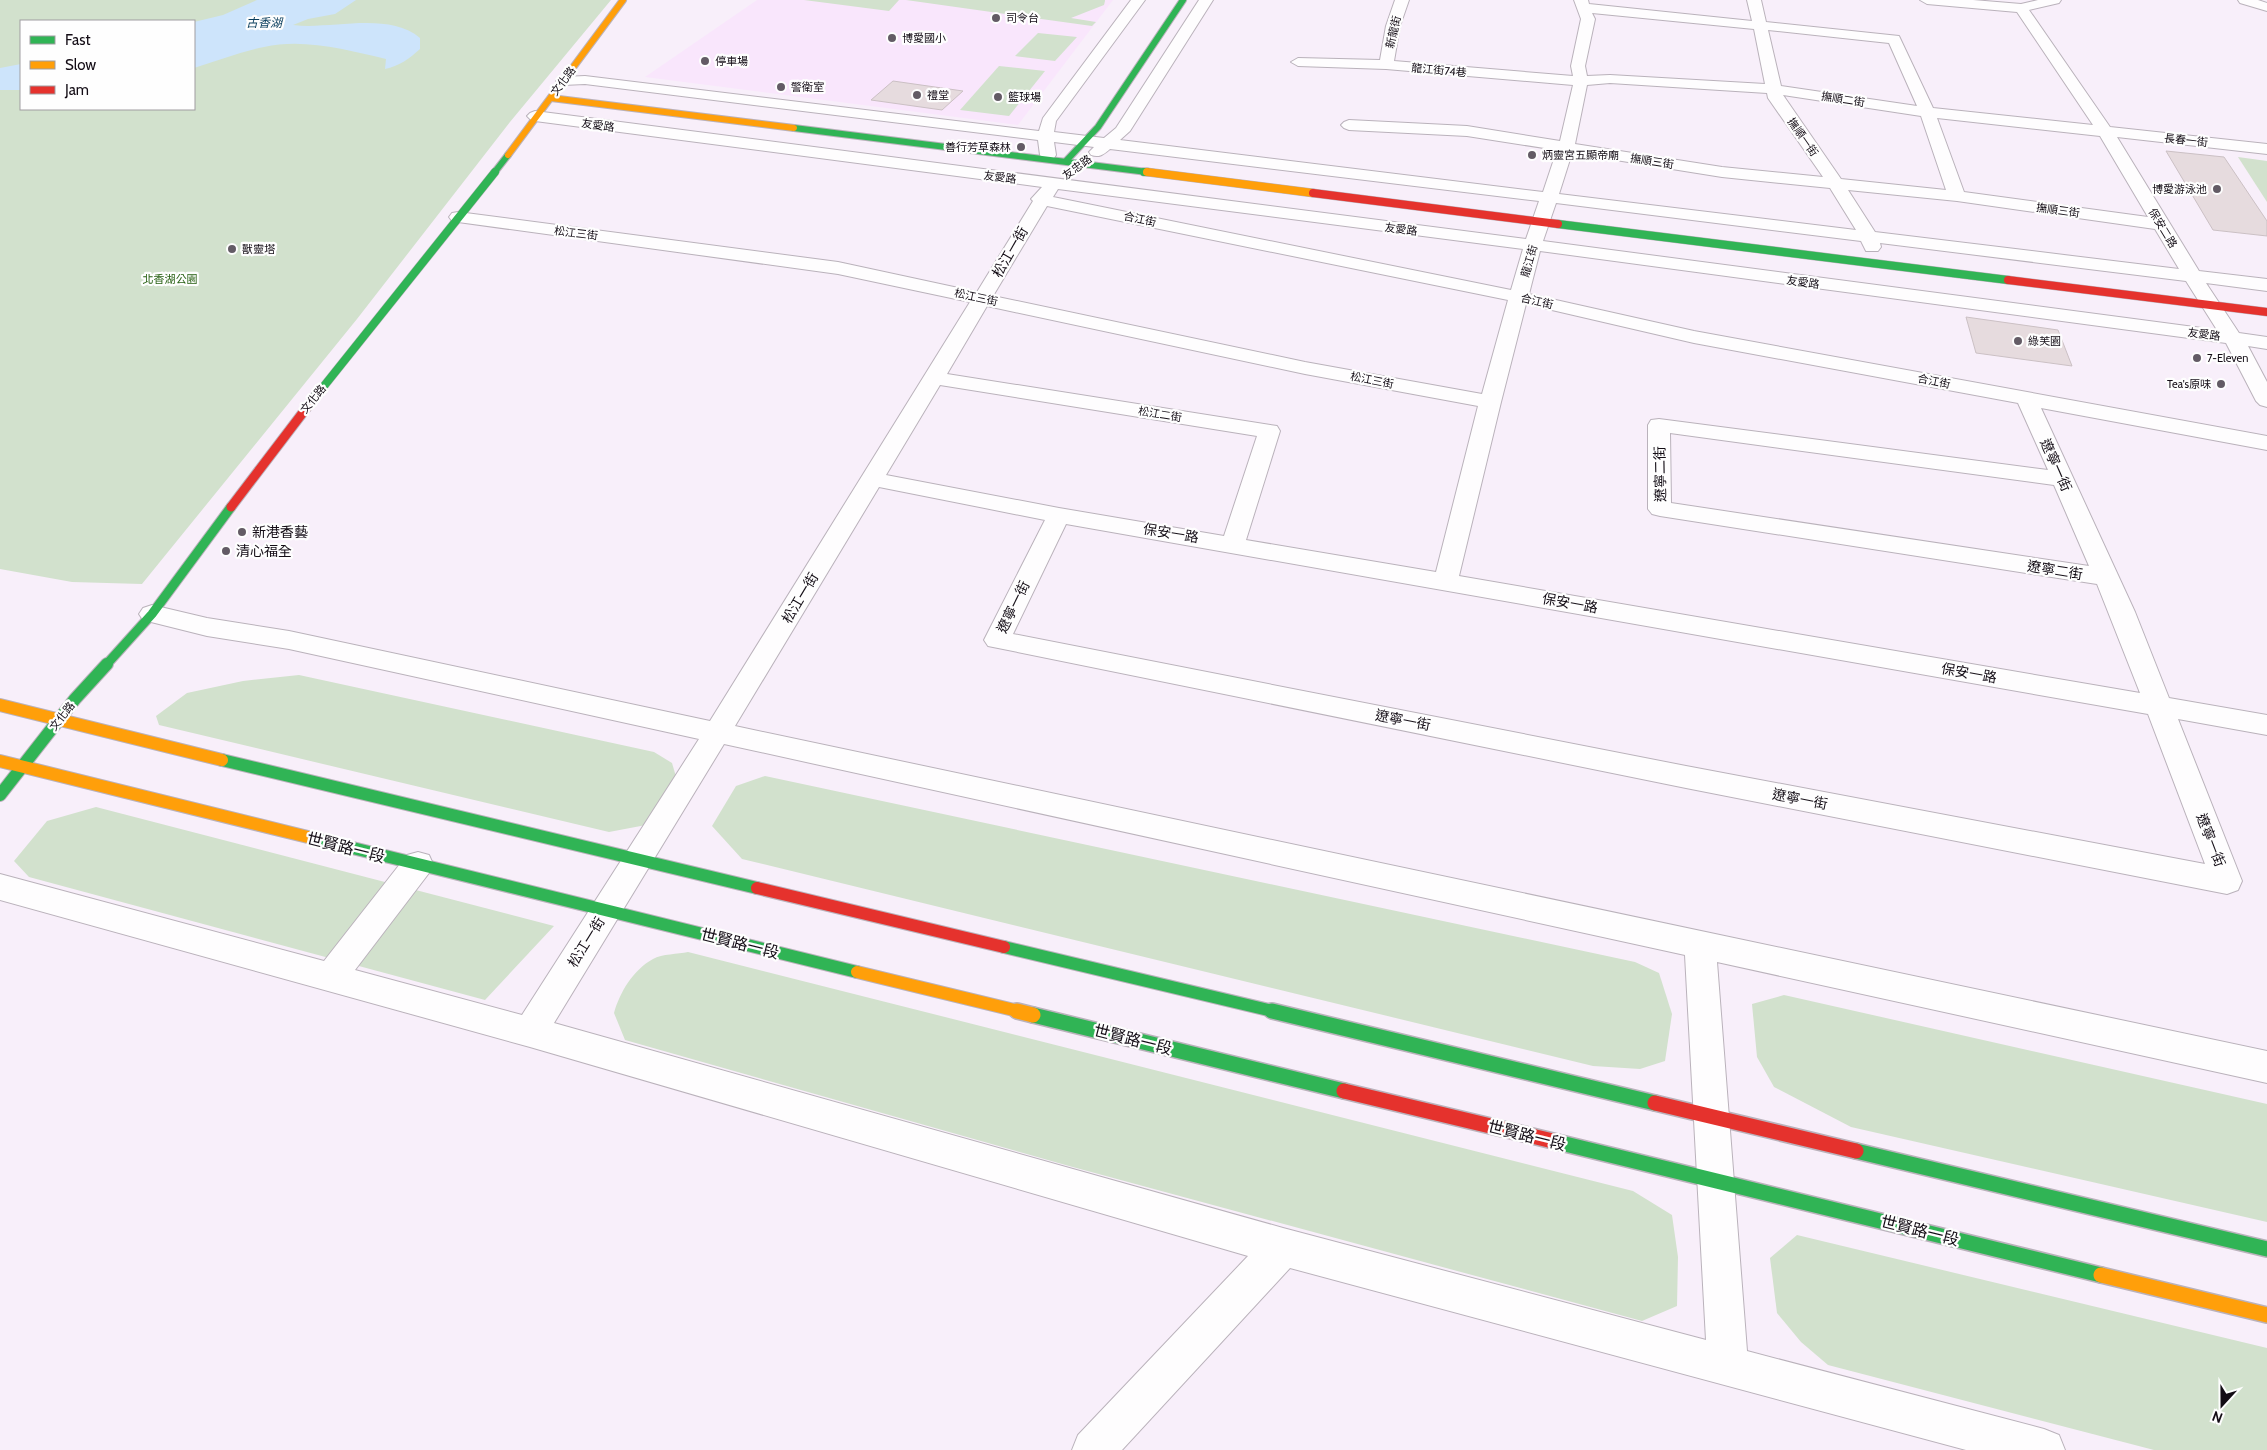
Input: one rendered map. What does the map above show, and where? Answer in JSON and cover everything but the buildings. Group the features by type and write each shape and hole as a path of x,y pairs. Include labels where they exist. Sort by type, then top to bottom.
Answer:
{"street":[{"name":"文化路","path":"0,795 58,721 152,614 283,436 505,159 535,116 551,98 623,0"},
{"name":"友忠路","path":"1138,0 1048,121 1046,137 1072,148 1098,126 1182,0"},
{"path":"1107,144 1122,131 1206,0"},
{"name":"新龍街","path":"1386,65 1393,26 1402,0"},
{"name":"撫順一街","path":"1754,0 1761,24 1776,98 1835,182 1869,237 1877,263"},
{"path":"1927,0 2021,8 2054,0"},
{"path":"2245,0 2267,7"},
{"path":"1583,4 1894,39 1927,112 1957,196"},
{"name":"龍江街","path":"1446,581 1490,402 1533,245 1566,148 1581,81 1578,66 1588,19 1583,4"},
{"name":"保安二路","path":"2021,8 2105,131 2191,276 2232,338 2267,401"},
{"name":"龍江街74巷","path":"1298,62 1386,65 1581,81"},
{"name":"撫順二街","path":"1581,81 1610,79 1774,88 1927,112 2105,131"},
{"name":"友愛路","path":"563,80 585,80 1046,137 1072,148 1107,144 2267,286"},
{"name":"友愛路","path":"551,98 1072,148 1542,221 2267,312"},
{"name":"友愛路","path":"535,116 808,152 1039,193 1533,245 2267,343"},
{"name":"撫順三街","path":"1349,125 1467,131 1722,172 1835,182 1957,196 2160,224"},
{"name":"長春一街","path":"2105,131 2267,149"},
{"name":"松江一街","path":"530,1032 873,479 982,299 1039,193 1072,148"},
{"path":"808,152 887,175 1003,193"},
{"name":"合江街","path":"1039,193 1694,337 2267,443"},
{"name":"松江三街","path":"458,217 838,268 1305,368 1490,402"},
{"name":"松江二街","path":"934,378 1269,431 1233,544"},
{"name":"遼寧一街","path":"1059,514 997,640 2227,882 2122,612 2027,399"},
{"name":"遼寧二街","path":"2062,479 1659,425 1660,509 2106,577"},
{"name":"保安一路","path":"873,479 1059,514 2267,726"},
{"path":"152,614 206,627 289,640 1700,943 2267,1067"},
{"path":"0,705 58,721 2267,1248"},
{"name":"世賢路一段","path":"0,761 606,911 2267,1315"},
{"path":"330,978 418,864"},
{"path":"0,887 530,1032 1283,1247 2044,1450"},
{"path":"1700,943 1728,1367"},
{"path":"1093,1450 1283,1247"}],"shaded area":[{"name":"博愛國小","path":"757,0 1113,0 1018,125 645,77"}],"green space":[{"name":"北香湖公園","path":"0,0 611,0 510,122 357,319 142,584 72,582 0,569"},
{"path":"804,0 899,0 889,11"},
{"path":"906,0 1105,1 1104,5 1071,18 1096,22 1092,26"},
{"name":"籃球場","path":"1038,33 1077,37 1055,61 1015,56"},
{"name":"籃球場","path":"999,66 1045,71 1009,116 960,110"},
{"path":"2238,157 2267,161 2267,202"},
{"path":"299,675 654,752 672,763 677,780 646,825 609,832 159,725 156,716 187,693 243,681"},
{"path":"765,776 1635,962 1659,973 1672,1014 1665,1061 1640,1069 1593,1066 742,859 712,826 736,786"},
{"path":"96,807 554,926 485,1000 29,877 14,861 47,821"},
{"path":"688,952 1633,1191 1672,1215 1678,1257 1677,1306 1642,1321 1069,1166 625,1040 614,1013 620,997 633,975 657,957"},
{"path":"1784,995 2267,1104 2267,1222 1851,1127 1774,1087 1757,1057 1752,1004"},
{"path":"1797,1235 2267,1348 2267,1450 2154,1450 1828,1365 1801,1342 1777,1313 1770,1258"}],"water":[{"name":"古香湖","path":"257,0 356,0 335,14 308,19 293,25 376,23 392,25 407,30 420,38 420,49 404,62 385,69 386,59 310,44 264,47 195,68 195,22 223,15"},
{"path":"20,64 20,90 0,90 0,68"}],"traffic: fast":[{"path":"1066,161 1098,127 1183,0"},
{"path":"794,128 1147,172"},
{"path":"314,398 508,155"},
{"path":"1558,224 2008,280"},
{"path":"0,795 75,699 152,614 231,507"},
{"path":"222,760 757,888"},
{"path":"312,838 857,972"},
{"path":"1004,947 1655,1103"},
{"path":"1033,1015 1344,1091"},
{"path":"1557,1142 2101,1275"},
{"path":"1856,1151 2267,1249"}],"traffic: slow":[{"path":"508,155 623,0"},
{"path":"551,98 794,128"},
{"path":"1147,172 1313,193"},
{"path":"0,705 222,760"},
{"path":"0,761 312,838"},
{"path":"857,972 1033,1015"},
{"path":"2101,1275 2267,1315"}],"traffic: jam":[{"path":"1313,193 1558,224"},
{"path":"2008,280 2267,312"},
{"path":"231,507 314,398"},
{"path":"757,888 1004,947"},
{"path":"1344,1091 1557,1142"},
{"path":"1655,1103 1856,1151"}],"place":[{"name":"司令台","path":"996,18"},
{"name":"博愛國小","path":"892,38"},
{"name":"停車場","path":"705,61"},
{"name":"警衛室","path":"781,87"},
{"name":"禮堂","path":"917,95"},
{"name":"籃球場","path":"998,97"},
{"name":"善行芳草森林","path":"1021,147"},
{"name":"炳靈宮五顯帝廟","path":"1532,155"},
{"name":"博愛游泳池","path":"2217,189"},
{"name":"獸靈塔","path":"232,249"},
{"name":"綠芙園","path":"2018,341"},
{"name":"7-Eleven","path":"2197,358"},
{"name":"Tea's原味","path":"2221,384"},
{"name":"新港香藝","path":"242,532"},
{"name":"清心福全","path":"226,551"}]}
